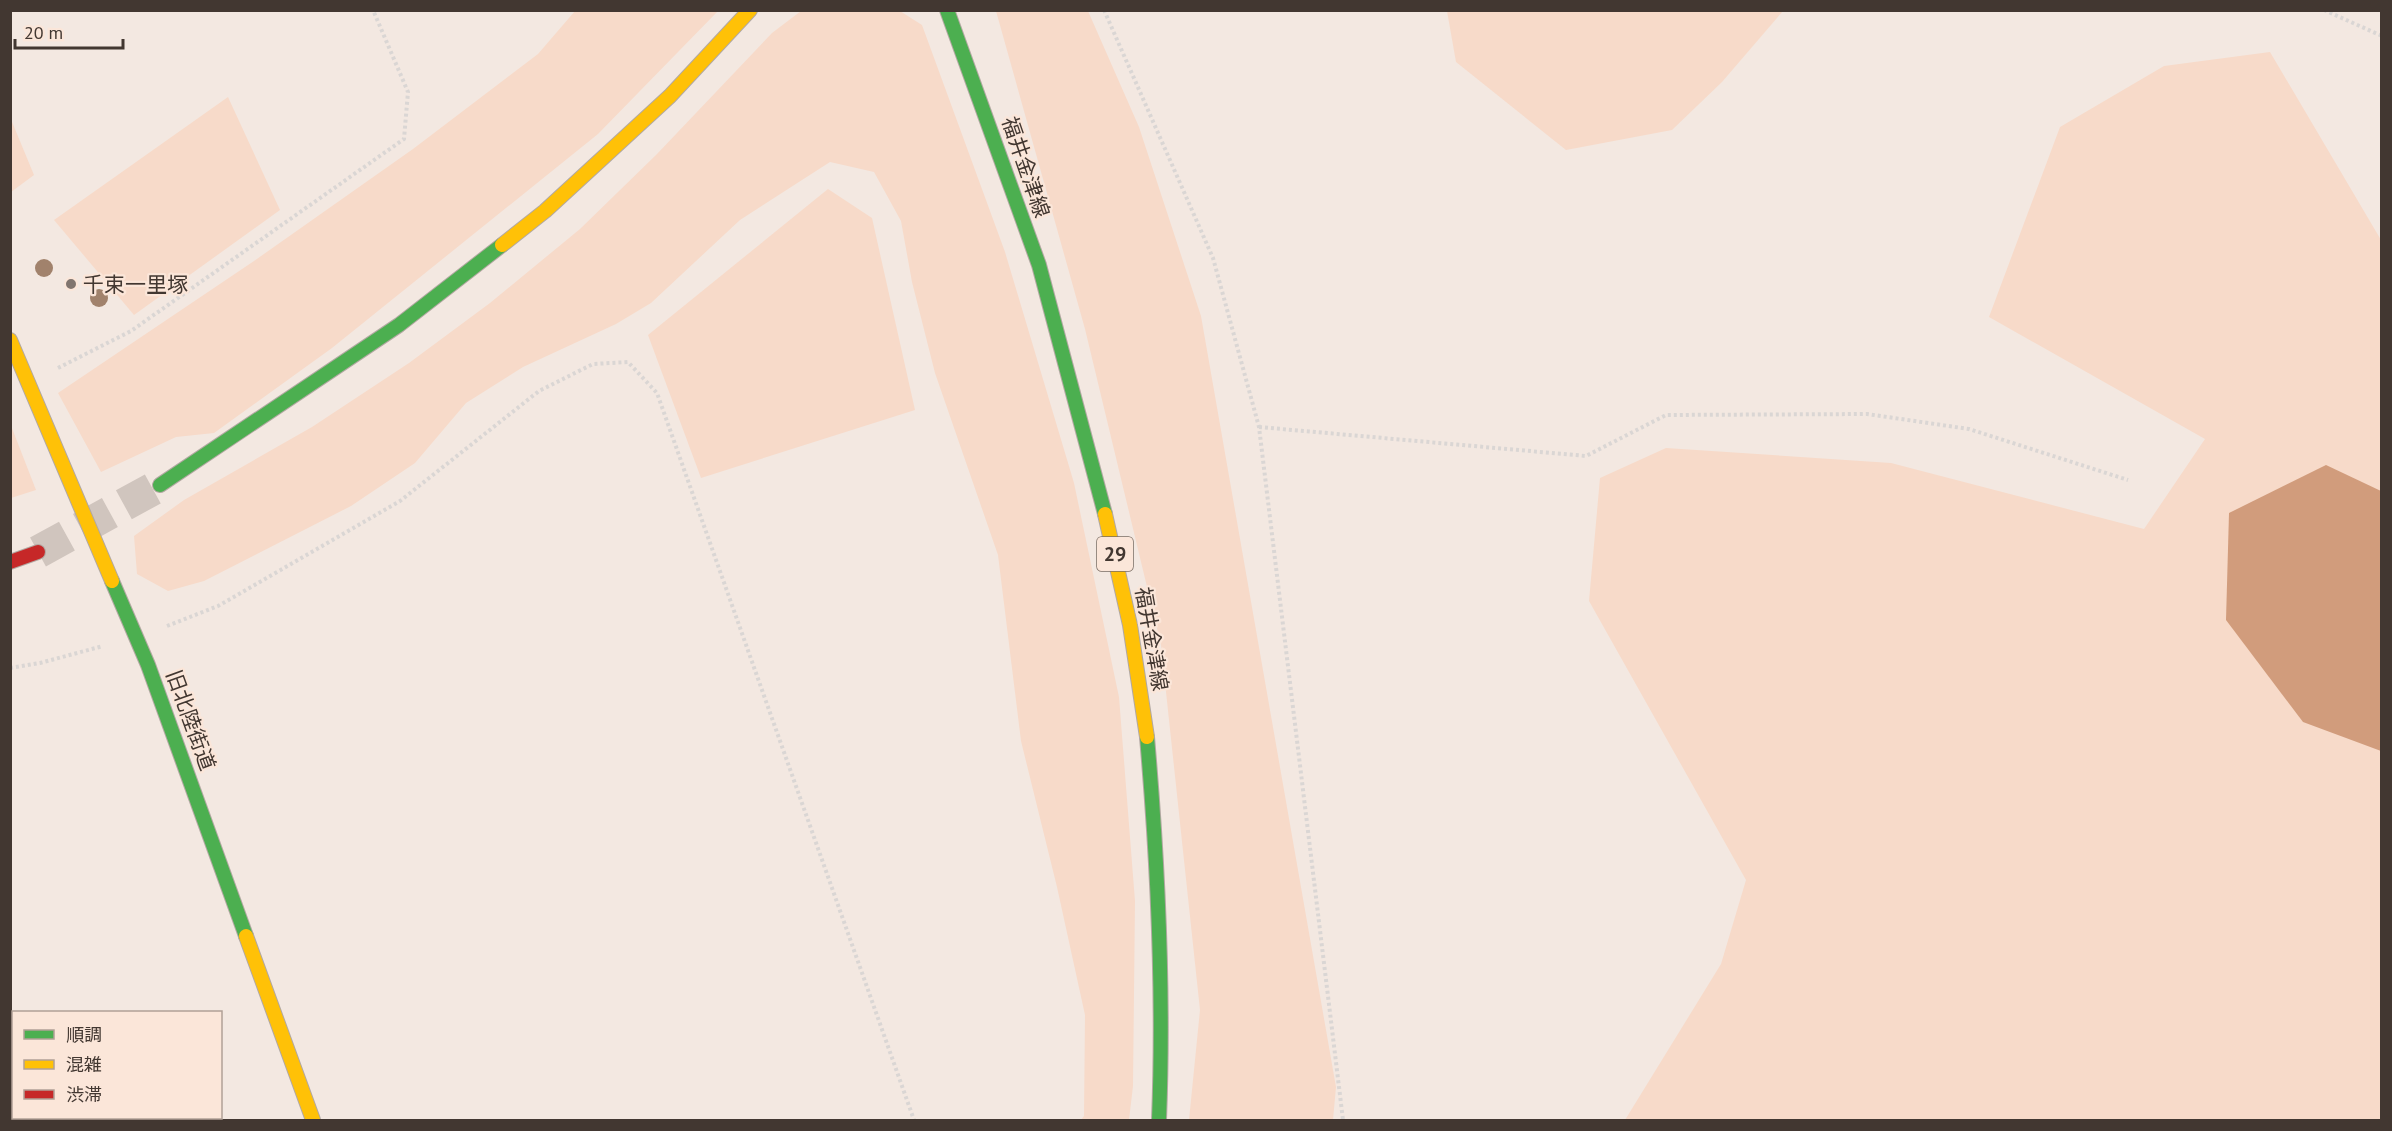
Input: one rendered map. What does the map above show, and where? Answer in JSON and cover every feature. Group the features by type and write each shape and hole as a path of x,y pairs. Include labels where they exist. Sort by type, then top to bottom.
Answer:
{"street":[{"path":"160,485 399,325 545,211 670,96 750,10"},
{"name":"福井金津線","path":"947,10 1039,265 1109,530 1130,625 1146,726 1155,827 1161,1064 1159,1120"},
{"name":"旧北陸街道","path":"10,340 137,637 313,1120"},
{"path":"10,562 38,552"}],"path":[{"path":"28,384 131,331 404,139 408,92 373,10"},
{"path":"1104,10 1213,258 1259,427 1343,1120"},
{"path":"2324,10 2382,36"},
{"path":"10,668 40,663 137,637 218,606 400,501 539,391 593,364 628,362 657,393 914,1120"},
{"path":"1259,427 1586,456 1666,415 1867,414 1969,429 2128,480"}],"shaded area":[{"path":"1447,10 1783,11 1722,82 1672,130 1566,150 1456,62"},
{"path":"575,11 718,11 598,134 332,348 214,433 176,437 101,472 58,393 254,261 413,149 538,54"},
{"path":"801,11 900,11 922,25 1005,252 1074,483 1119,697 1135,901 1133,1086 1129,1120 1081,1120 1084,1116 1085,1015 1057,887 1021,741 998,555 935,373 912,282 901,221 874,172 830,162 740,220 651,303 616,324 523,367 466,403 415,463 351,506 204,581 168,591 137,574 134,536 184,500 312,427 409,363 490,303 580,229 657,154 772,33"},
{"path":"996,11 1088,11 1139,127 1201,316 1336,1087 1333,1120 1189,1120 1200,1010 1161,645 1085,329"},
{"path":"2270,52 2381,240 2381,1120 1625,1120 1721,964 1746,880 1589,601 1600,478 1666,448 1891,463 2144,529 2205,439 1989,317 2060,127 2164,66"},
{"path":"228,97 280,210 134,315 54,220"},
{"path":"10,117 34,175 11,192 10,192"},
{"path":"828,189 872,218 915,410 701,478 648,335"},
{"path":"10,423 36,490 11,498 10,498"},
{"path":"2326,465 2381,491 2381,751 2303,722 2226,620 2229,513"}],"tunnel":[{"path":"38,552 160,485"}],"traffic: fast":[{"path":"947,10 1039,265 1105,514"},
{"path":"160,485 399,325 502,245"},
{"path":"112,581 148,665 246,936"},
{"path":"1147,737 1159,929 1161,1024 1159,1120"}],"traffic: slow":[{"path":"502,245 545,211 670,96 750,10"},
{"path":"10,340 112,581"},
{"path":"1105,514 1130,625 1147,737"},
{"path":"246,936 313,1120"}],"traffic: jam":[{"path":"10,562 38,552"}],"place":[{"name":"千束一里塚","path":"71,284"}]}
